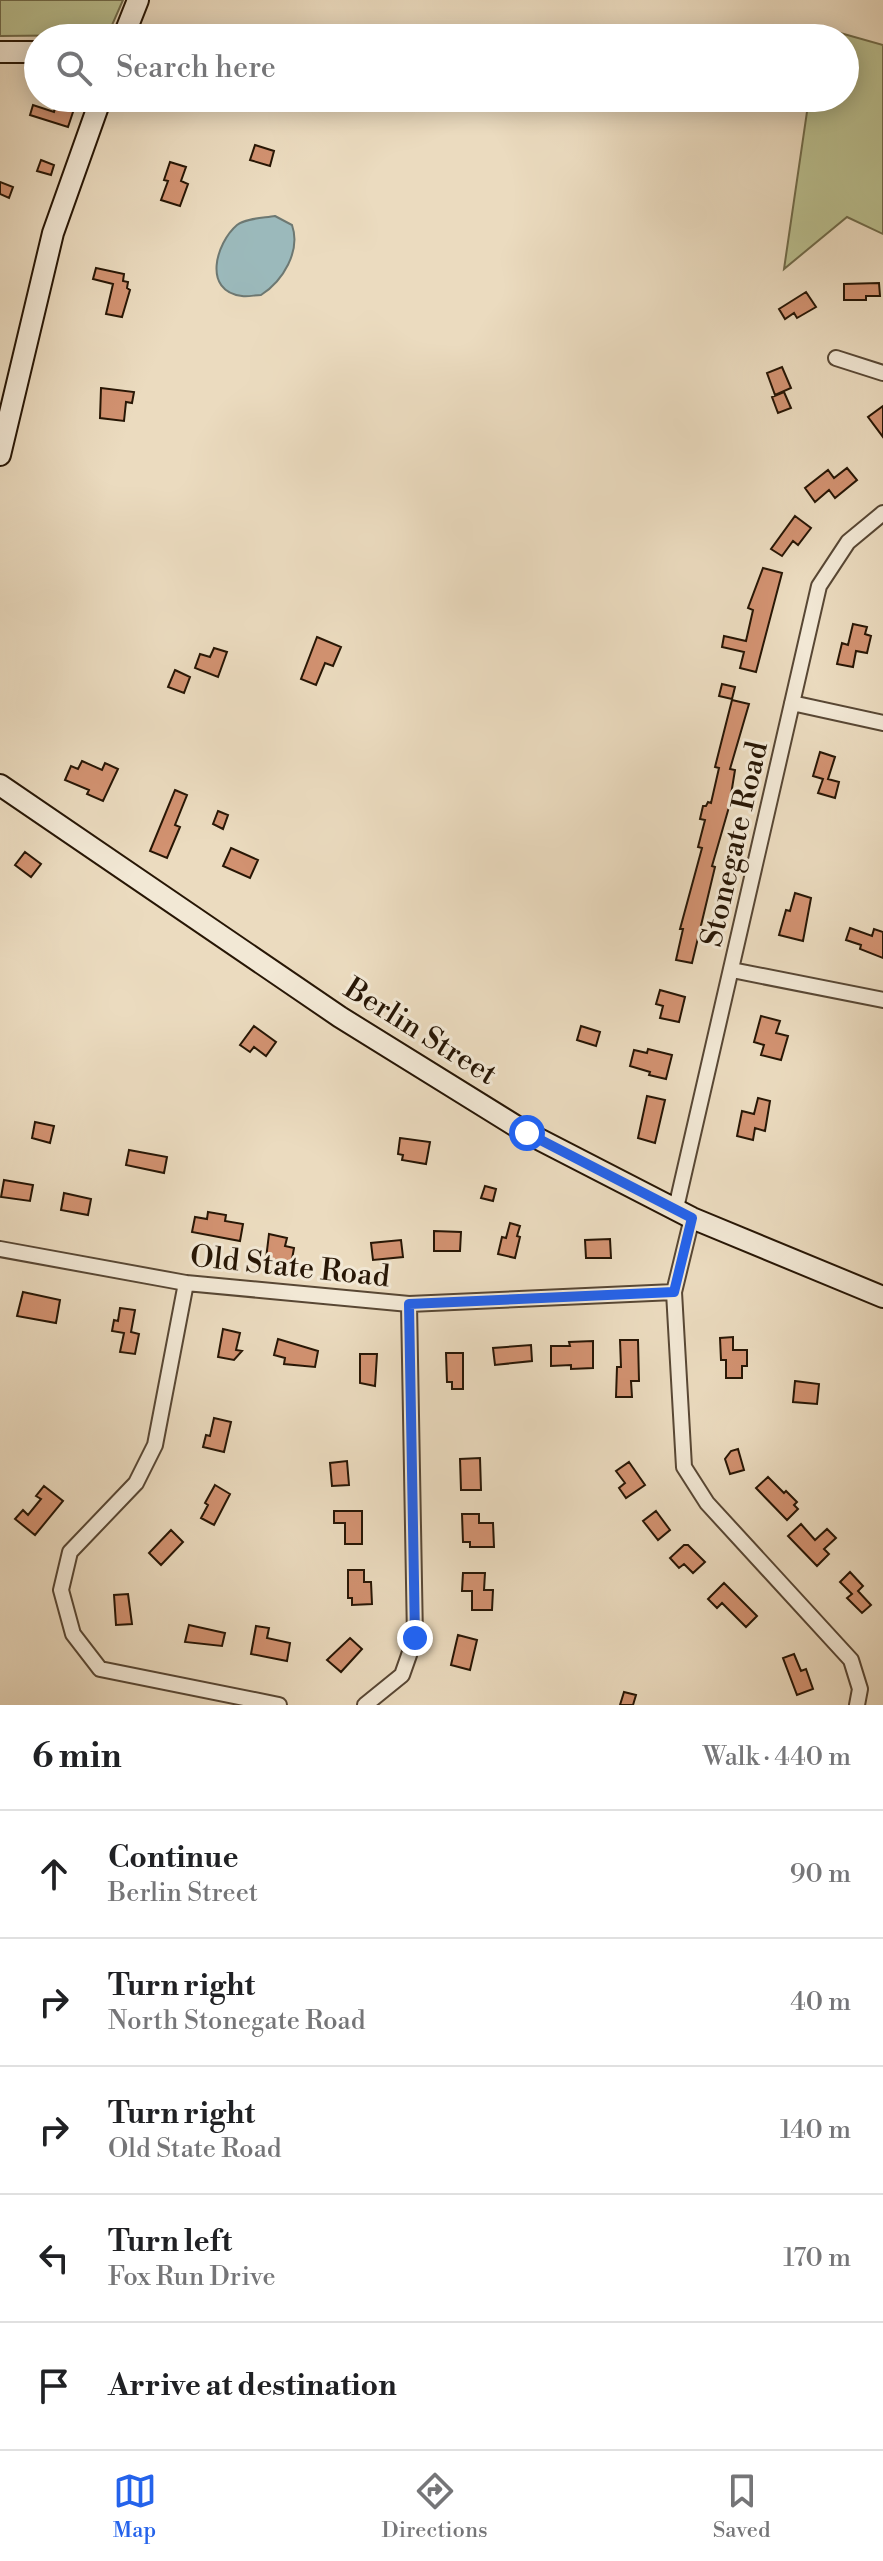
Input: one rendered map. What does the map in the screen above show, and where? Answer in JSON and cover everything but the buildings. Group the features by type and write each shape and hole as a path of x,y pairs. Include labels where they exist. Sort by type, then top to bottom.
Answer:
{"main road":[{"path":"129,24 138,0"},
{"path":"0,52 24,52"},
{"path":"0,455 53,233 96,112"},
{"name":"Berlin Street","path":"0,785 340,1017 527,1133 684,1213 883,1297"}],"street":[{"path":"836,358 883,373"},
{"name":"Stonegate Road","path":"857,1705 860,1689 851,1660 707,1503 684,1467 674,1292 684,1213 732,970 819,586 848,542 883,513"},
{"path":"792,703 883,723"},
{"path":"732,970 883,1000"},
{"name":"Old State Road","path":"0,1249 186,1283 409,1304 674,1292"},
{"path":"186,1283 155,1445 136,1483 70,1552 61,1590 73,1634 100,1669 279,1705"},
{"path":"365,1705 402,1675 415,1638 409,1304"}],"green space":[{"path":"0,0 123,0 112,24 24,24 24,36 0,36"},
{"path":"859,38 883,45 883,234 847,217 784,269 807,112 859,112"}],"water":[{"path":"275,216 292,225 294,235 292,255 283,274 261,295 244,296 229,292 217,276 223,243 237,225"}],"route":[{"path":"415,1638 409,1304 674,1292 692,1218 527,1133"}]}
